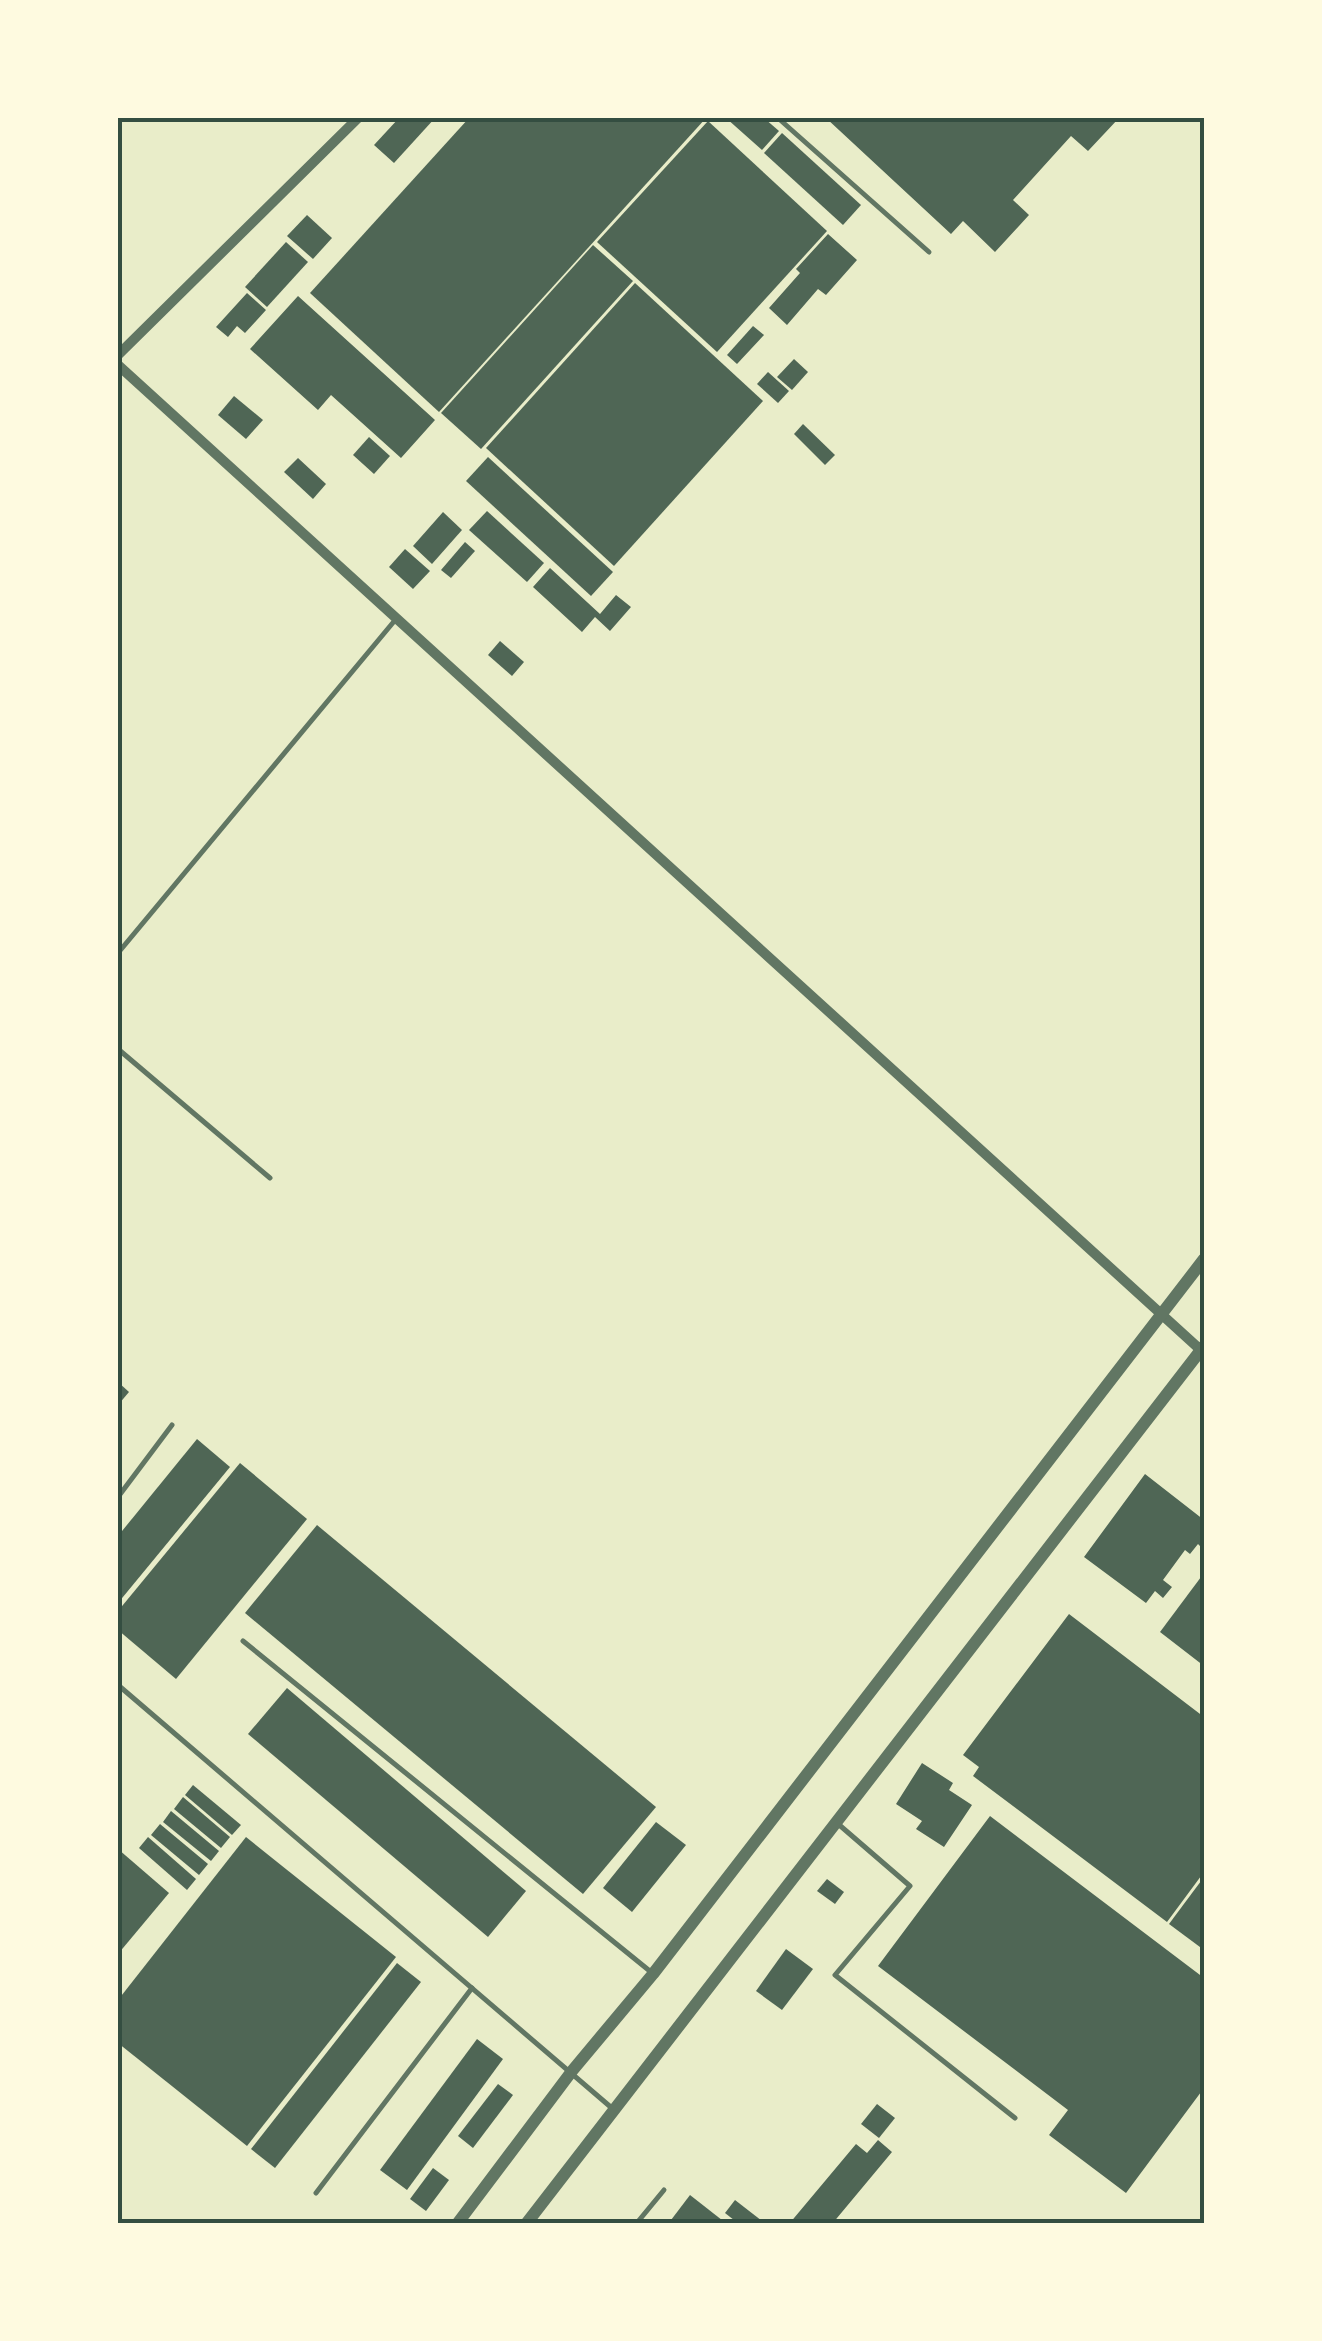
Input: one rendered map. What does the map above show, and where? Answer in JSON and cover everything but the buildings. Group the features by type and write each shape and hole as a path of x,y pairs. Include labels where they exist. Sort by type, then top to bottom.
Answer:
{"street":[{"path":"118,355 358,118"},
{"path":"118,365 1161,1316 1203,1350 526,2224"},
{"path":"457,2224 572,2070 653,1974 1204,1259"}],"lane":[{"path":"778,118 929,252"},
{"path":"118,953 396,619"},
{"path":"118,1049 270,1178"},
{"path":"118,1498 172,1424"},
{"path":"243,1641 653,1974"},
{"path":"118,1685 614,2109"},
{"path":"837,1822 910,1886 835,1975 1015,2118"},
{"path":"316,2193 472,1988"},
{"path":"636,2224 664,2190"}]}
